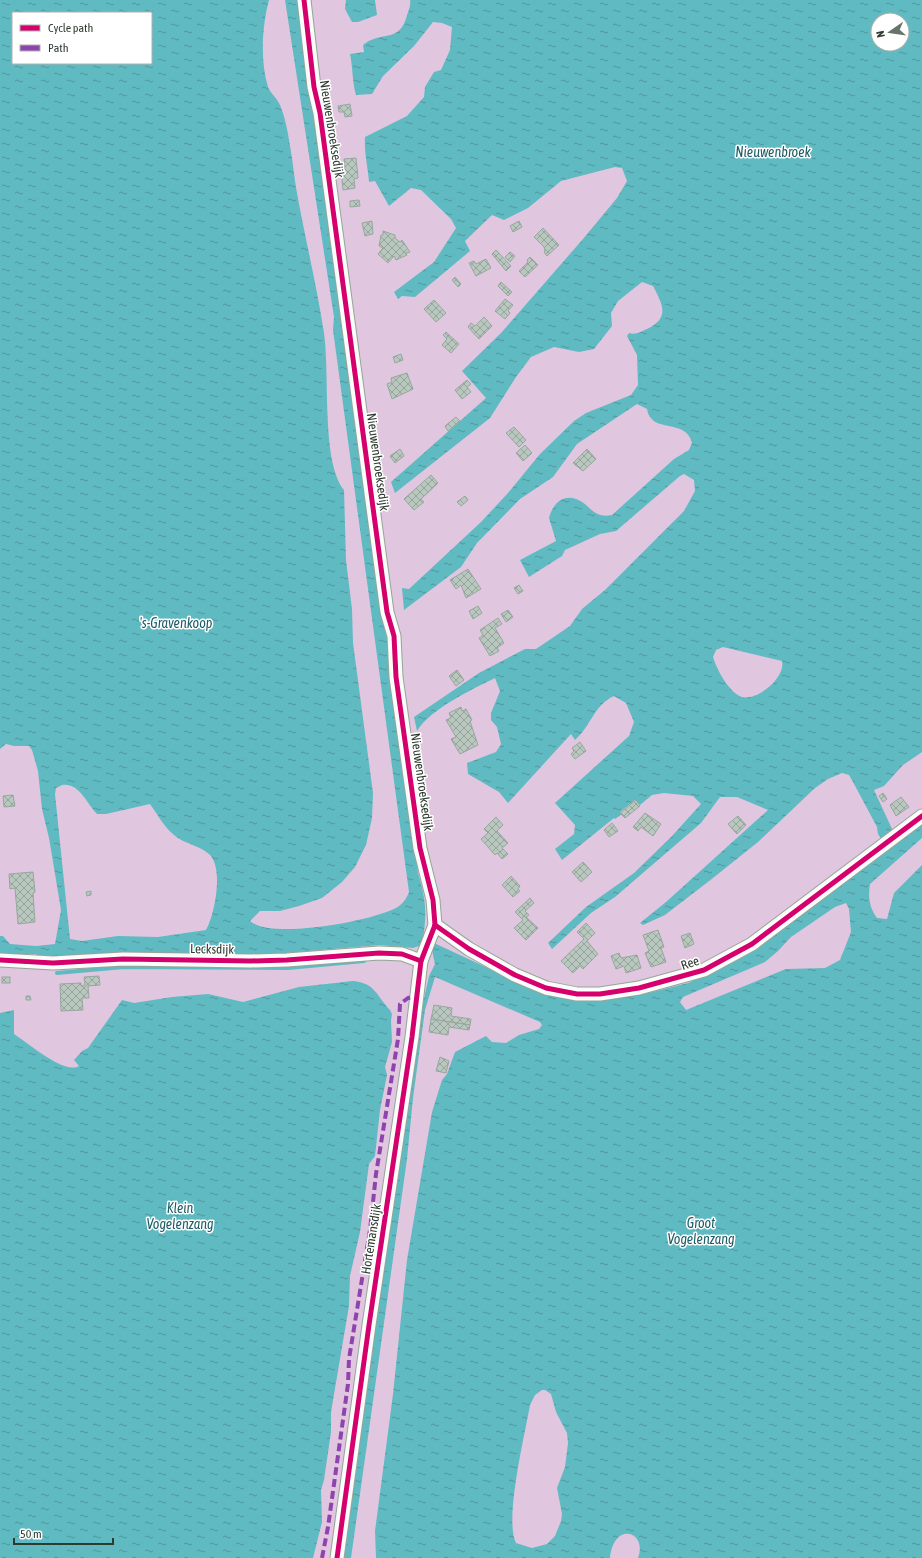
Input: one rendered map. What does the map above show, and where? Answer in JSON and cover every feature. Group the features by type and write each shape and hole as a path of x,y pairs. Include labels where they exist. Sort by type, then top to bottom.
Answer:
{"street":[{"name":"Nieuwenbroeksedijk","path":"304,0 314,87 320,113 387,612 394,636 396,677 420,848 433,900 435,925"},
{"name":"Ree","path":"435,925 469,949 515,975 546,988 576,994 600,994 639,988 704,970 752,944 922,816"},
{"name":"Hortemansdijk","path":"337,1558 368,1333 411,1045 421,961 435,925"},
{"name":"Lecksdijk","path":"0,960 59,963 123,959 251,961 380,953 402,954 421,961"}],"shaded area":[{"path":"0,0 922,0 922,1558 0,1558"}],"water":[{"path":"0,0 269,0 263,32 265,77 268,87 280,105 286,125 297,193 323,327 329,436 332,458 337,476 344,490 346,560 352,609 353,643 373,793 372,818 366,845 355,867 342,882 322,898 280,911 260,911 250,921 262,926 279,929 299,929 345,923 396,908 406,899 409,892 333,330 334,317 285,0 298,0 346,326 418,873 423,891 425,921 423,939 518,982 612,998 640,995 688,983 720,968 922,824 922,838 870,884 869,893 874,914 877,918 887,919 894,893 922,865 922,1558 638,1558 640,1549 635,1537 629,1534 623,1534 617,1538 610,1558 376,1558 375,1531 393,1394 407,1260 432,1112 442,1080 447,1074 455,1052 486,1036 492,1042 506,1043 519,1035 539,1029 542,1025 540,1022 435,977 425,1010 413,1098 407,1159 351,1558 344,1558 378,1306 423,1003 429,976 435,964 432,950 419,946 413,948 380,945 262,955 41,958 36,954 29,954 25,957 0,955 0,936 3,936 10,944 36,946 55,944 61,910 49,838 42,809 38,771 32,750 29,746 14,746 6,744 0,749","holes":["62,785 68,785 78,790 97,814 106,814 150,804 170,832 178,838 201,848 209,854 214,860 217,880 215,902 206,930 158,937 118,936 82,941 70,939 55,794 56,788","846,903 849,909 851,932 840,960 825,968 786,969 686,1010 680,1002 683,997 765,962 791,937 835,907","542,1390 545,1390 551,1394 556,1412 567,1433 568,1443 565,1467 557,1488 562,1514 561,1521 555,1536 547,1544 532,1548 516,1543 513,1532 512,1516 520,1455 530,1405 535,1395"]},
{"path":"346,0 375,0 377,15 358,22 352,22 345,9"},
{"name":"Nieuwenbroek","path":"410,0 922,0 922,752 903,765 884,786 874,790 893,831 883,841 878,834 877,827 849,775 842,773 828,779 815,788 758,842 665,915 643,925 640,923 666,902 768,810 737,797 720,797 701,823 615,897 591,913 552,949 548,943 586,907 634,873 672,836 701,804 693,796 664,793 652,795 640,805 635,800 620,812 621,815 615,819 614,818 562,860 555,849 574,834 575,825 555,803 629,736 634,722 626,703 614,696 607,700 597,710 575,740 571,734 508,803 499,792 468,774 467,763 496,752 501,744 497,727 491,720 491,713 500,691 495,678 442,707 423,723 417,731 414,717 479,673 525,649 536,649 570,626 582,609 605,590 684,511 695,491 694,480 684,474 680,476 616,531 600,534 565,550 562,556 529,577 520,560 556,541 549,518 552,509 558,502 566,498 576,499 600,515 612,515 674,459 689,450 692,443 689,435 683,430 655,422 650,417 647,409 637,404 577,444 553,477 520,499 477,543 461,567 404,610 402,588 409,589 481,522 508,493 540,454 574,421 586,413 631,395 638,385 637,355 627,336 629,333 638,333 654,325 662,316 662,305 653,286 642,282 618,301 611,313 612,326 594,349 579,352 554,347 531,357 516,377 490,418 395,493 391,482 486,398 462,371 501,333 583,239 617,198 627,181 622,168 615,167 561,181 528,208 504,220 492,215 465,241 470,251 415,297 402,296 398,299 394,292 434,262 456,228 451,219 421,190 411,188 389,206 375,181 369,182 365,137 407,116 424,97 425,87 434,72 441,70 450,50 452,27 442,23 433,22 414,46 383,76 372,94 356,95 350,54 364,52 363,45 376,38 395,33 400,30 404,24 410,6","holes":["723,647 782,661 780,674 770,686 763,692 756,695 742,697 733,691 721,676 713,657 716,650"]},
{"name":"Klein Vogelenzang","path":"353,981 366,984 371,987 390,1010 392,1014 392,1042 385,1067 387,1075 380,1110 375,1156 369,1164 360,1232 350,1276 349,1306 331,1412 331,1432 324,1480 321,1490 322,1522 313,1558 0,1558 0,1013 14,1010 14,1034 46,1057 73,1068 79,1066 74,1060 82,1051 88,1048 122,1000 134,1003 172,997 208,994 243,1002 299,987"}],"building":[{"path":"350,104 352,116 345,117 344,112 339,112 338,106"},
{"path":"356,158 358,178 354,179 355,188 343,190 341,170 345,168 344,159"},
{"path":"359,200 360,206 350,207 350,201"},
{"path":"372,221 373,234 365,236 362,223"},
{"path":"519,221 522,227 513,232 510,226"},
{"path":"543,228 559,245 547,256 544,252 544,247 534,237"},
{"path":"383,231 395,235 395,238 400,242 402,240 410,252 396,260 394,256 388,263 378,254 383,248 379,246"},
{"path":"496,250 511,266 506,271 492,254"},
{"path":"510,252 515,256 510,262 505,257"},
{"path":"530,257 538,265 525,277 519,271 528,262 527,260"},
{"path":"486,259 491,268 476,276 469,263 474,261 476,264"},
{"path":"455,277 461,284 458,287 452,280"},
{"path":"501,282 512,292 508,296 498,286"},
{"path":"505,299 513,305 508,311 510,313 505,319 495,311"},
{"path":"434,300 446,313 436,322 424,309"},
{"path":"484,317 492,326 479,339 468,327 471,323 475,326"},
{"path":"446,332 459,344 451,353 442,345 447,339 443,335"},
{"path":"401,354 403,360 395,363 393,357"},
{"path":"407,373 413,389 392,399 387,384 392,382 391,378"},
{"path":"467,380 471,384 467,387 471,392 462,399 455,390"},
{"path":"456,417 460,421 448,431 445,426"},
{"path":"514,427 526,440 519,447 506,433"},
{"path":"525,445 532,453 523,461 516,453"},
{"path":"400,449 404,456 395,463 390,456"},
{"path":"587,449 596,459 583,471 573,463"},
{"path":"431,475 438,483 421,499 424,502 414,510 404,499"},
{"path":"465,496 468,500 461,506 457,502"},
{"path":"468,569 481,589 466,598 461,585 456,589 450,580"},
{"path":"519,585 523,591 518,594 514,588"},
{"path":"478,606 482,613 473,619 469,611"},
{"path":"508,610 513,617 506,622 501,614"},
{"path":"498,618 502,624 495,628 504,643 497,648 499,651 490,656 479,638 483,635 480,630"},
{"path":"457,670 464,680 456,686 449,676"},
{"path":"461,707 462,711 466,709 472,720 470,721 478,745 460,754 451,739 456,737 446,720 451,718 449,713"},
{"path":"580,742 586,751 575,759 571,754 574,751 572,748"},
{"path":"883,793 887,799 883,802 879,796"},
{"path":"13,795 15,806 4,807 3,796"},
{"path":"901,797 909,807 896,816 890,805"},
{"path":"636,800 640,806 625,818 620,813"},
{"path":"645,813 661,824 653,836 641,827 638,831 633,827"},
{"path":"738,816 746,825 737,834 728,824"},
{"path":"496,817 503,825 497,831 508,843 502,848 508,854 502,859 497,853 495,855 481,839 488,833 484,829"},
{"path":"612,823 618,831 609,837 604,830"},
{"path":"583,862 592,872 581,882 572,872"},
{"path":"33,872 35,922 18,924 15,888 10,889 9,874"},
{"path":"511,876 520,886 518,889 520,891 513,897 502,885"},
{"path":"91,891 91,895 87,896 86,892"},
{"path":"530,898 534,903 525,911 529,915 526,917 538,928 526,940 514,928 523,920 515,912"},
{"path":"586,923 595,933 587,941 598,954 583,969 580,966 573,973 561,961 584,939 577,932"},
{"path":"658,930 664,947 661,948 666,962 651,967 645,953 649,951 643,935"},
{"path":"690,933 694,944 685,948 681,936"},
{"path":"619,953 621,958 637,955 641,968 626,973 624,966 616,969 611,956"},
{"path":"99,976 100,985 88,986 89,998 82,998 83,1010 61,1011 60,984 81,983 81,986 85,985 84,977"},
{"path":"2,977 10,977 10,983 2,983"},
{"path":"26,996 30,996 31,1000 26,1000"},
{"path":"434,1005 452,1008 451,1016 471,1019 470,1025 431,1019"},
{"path":"431,1019 470,1025 469,1030 449,1027 448,1035 429,1032"},
{"path":"440,1057 449,1061 446,1073 436,1071"}],"waterway":[{"path":"57,973 124,967 288,968 364,961"}],"marked path":[{"path":"322,1558 328,1527 348,1384 349,1359 370,1230 376,1174 398,1039 400,1004 408,998 417,996"}],"cycle path":[{"path":"304,0 314,87 320,113 387,612 394,636 396,677 420,848 433,900 435,925 421,961 412,1037 369,1325 337,1558"},
{"path":"435,925 469,949 515,975 546,988 577,994 600,994 639,988 704,970 752,944 922,816"},
{"path":"0,960 53,963 123,959 251,961 287,960 379,953 402,954 421,961"}],"water label":[{"name":"'s-Gravenkoop","path":"176,623"},
{"name":"Groot Vogelenzang","path":"701,1232"}]}
